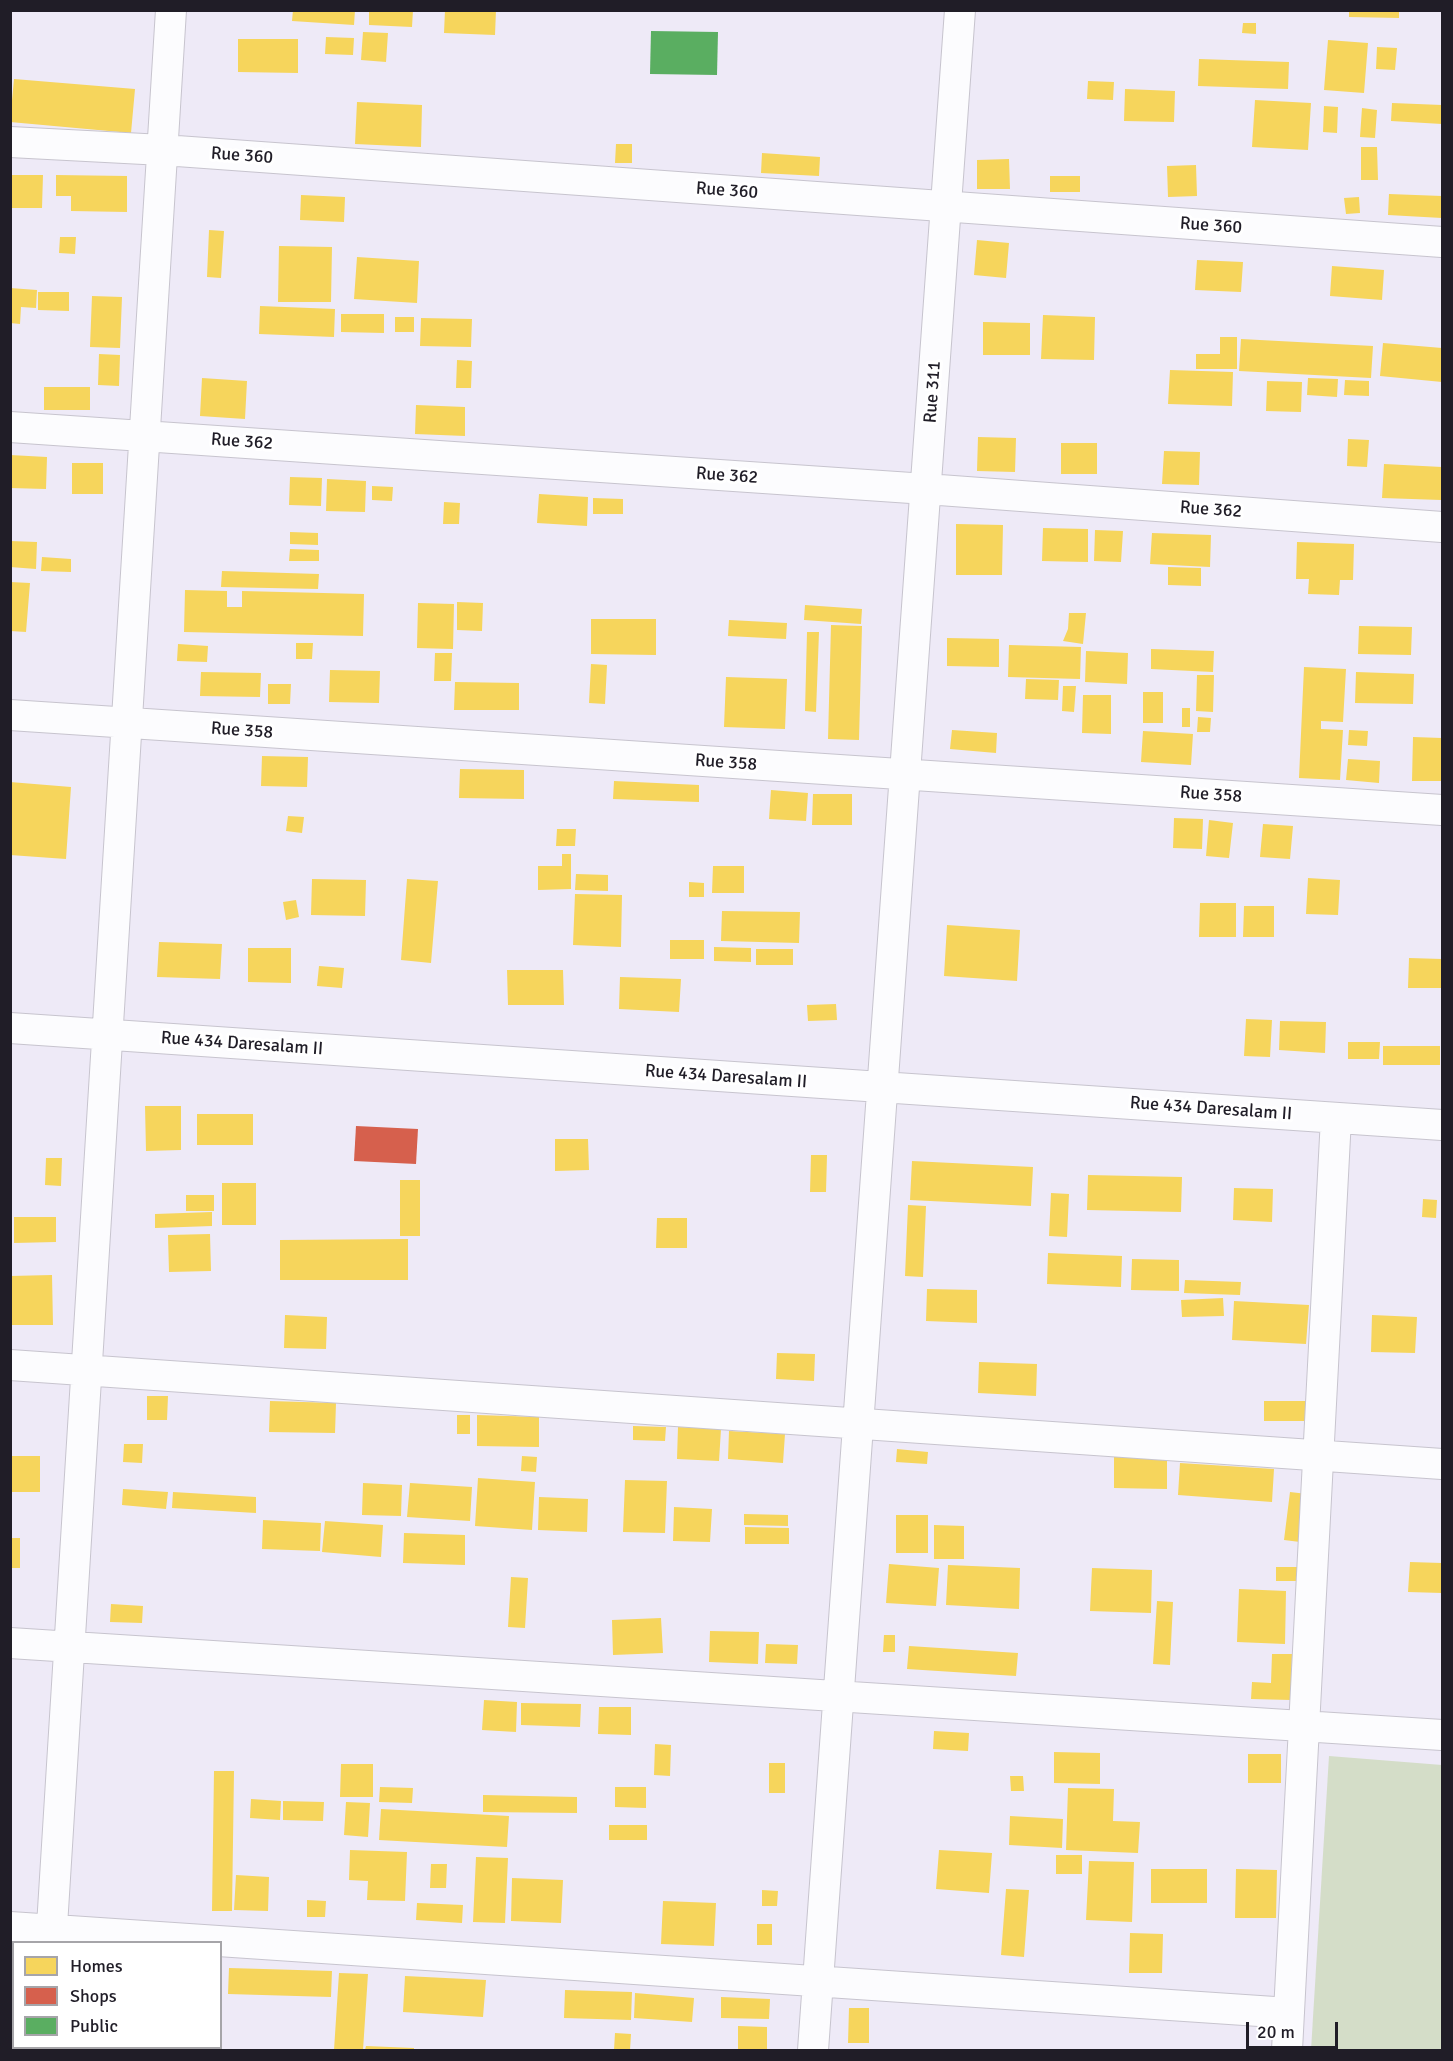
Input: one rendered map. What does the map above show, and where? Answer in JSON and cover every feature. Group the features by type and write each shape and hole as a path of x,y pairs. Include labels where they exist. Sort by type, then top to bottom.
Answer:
{"street":[{"path":"51,1936 171,10"},
{"name":"Rue 311","path":"813,2050 960,10"},
{"name":"Rue 360","path":"10,142 163,150 1443,242"},
{"name":"Rue 362","path":"10,427 926,489 1443,527"},
{"name":"Rue 358","path":"10,715 1443,810"},
{"name":"Rue 434 Daresalam II","path":"10,1028 1443,1125"},
{"path":"1287,2050 1336,1118"},
{"path":"10,1365 1443,1464"},
{"path":"10,1642 1443,1735"},
{"path":"10,1927 51,1936 136,1941"},
{"path":"222,1946 818,1981 1289,2013"}],"green space":[{"path":"1329,1756 1442,1765 1442,2050 1311,2050"}],"building: Homes":[{"path":"293,10 355,10 354,25 292,21"},
{"path":"369,10 413,10 412,27 369,25"},
{"path":"445,10 496,10 495,35 444,33"},
{"path":"1349,10 1399,10 1399,18 1349,17"},
{"path":"1243,23 1256,23 1256,34 1242,33"},
{"path":"363,32 388,33 386,62 361,60"},
{"path":"326,37 354,38 353,55 325,54"},
{"path":"238,39 298,39 298,73 238,72"},
{"path":"1328,40 1368,43 1364,93 1324,90"},
{"path":"1377,47 1397,48 1395,70 1376,69"},
{"path":"1199,59 1289,62 1288,89 1198,86"},
{"path":"14,79 135,89 131,133 10,122"},
{"path":"1088,81 1114,82 1113,100 1087,99"},
{"path":"1125,89 1175,91 1174,122 1124,121"},
{"path":"1255,100 1311,103 1308,150 1252,147"},
{"path":"357,102 422,105 421,147 355,144"},
{"path":"1392,103 1442,105 1442,124 1391,121"},
{"path":"1324,106 1338,107 1337,133 1323,132"},
{"path":"1362,108 1377,110 1375,138 1360,137"},
{"path":"616,144 632,144 632,163 615,163"},
{"path":"1361,147 1377,147 1378,180 1361,180"},
{"path":"762,153 820,157 819,176 761,173"},
{"path":"1009,159 1010,189 977,189 977,160"},
{"path":"1196,165 1197,196 1168,197 1167,166"},
{"path":"10,175 43,175 42,208 10,208"},
{"path":"56,175 127,176 127,212 71,211 71,196 56,196"},
{"path":"1050,176 1080,176 1080,192 1050,192"},
{"path":"1389,194 1442,196 1442,218 1388,215"},
{"path":"301,195 345,197 344,222 300,220"},
{"path":"1359,197 1360,213 1346,214 1344,198"},
{"path":"209,230 224,231 221,278 207,277"},
{"path":"60,237 76,237 75,254 59,253"},
{"path":"977,240 1009,243 1006,278 974,275"},
{"path":"279,246 332,247 331,302 278,302"},
{"path":"357,257 419,261 417,303 354,299"},
{"path":"1197,260 1243,262 1241,292 1195,290"},
{"path":"1332,266 1384,270 1382,300 1330,296"},
{"path":"10,288 37,290 36,308 21,307 20,324 10,323"},
{"path":"38,292 69,292 69,311 38,310"},
{"path":"92,296 122,297 120,348 90,347"},
{"path":"260,306 335,309 334,337 259,334"},
{"path":"341,314 384,314 384,333 341,332"},
{"path":"1043,315 1095,317 1094,360 1041,359"},
{"path":"395,317 414,317 414,332 395,332"},
{"path":"421,318 472,319 471,347 420,346"},
{"path":"983,322 1030,323 1030,355 983,355"},
{"path":"1220,337 1237,337 1237,369 1196,369 1196,354 1220,354"},
{"path":"1241,339 1373,346 1371,378 1239,371"},
{"path":"1383,343 1442,348 1442,382 1380,376"},
{"path":"99,354 120,355 119,386 98,385"},
{"path":"457,360 472,361 471,388 456,388"},
{"path":"1170,370 1233,372 1232,406 1168,404"},
{"path":"202,378 247,381 245,419 200,416"},
{"path":"1308,378 1338,379 1337,397 1307,395"},
{"path":"1345,380 1369,381 1369,396 1344,395"},
{"path":"1267,381 1302,382 1301,412 1266,411"},
{"path":"44,387 90,387 90,410 44,410"},
{"path":"416,405 465,407 465,436 415,434"},
{"path":"978,437 1016,438 1015,472 977,471"},
{"path":"1348,439 1369,440 1367,467 1347,466"},
{"path":"1061,443 1097,443 1097,474 1061,474"},
{"path":"1164,451 1200,452 1199,485 1162,484"},
{"path":"10,455 47,457 46,489 10,488"},
{"path":"72,463 103,463 103,494 72,494"},
{"path":"1384,464 1442,467 1441,500 1382,498"},
{"path":"290,477 322,478 321,506 289,505"},
{"path":"327,479 366,481 365,512 326,511"},
{"path":"372,486 393,487 392,501 372,500"},
{"path":"539,494 588,497 587,526 537,523"},
{"path":"593,498 623,499 623,514 593,514"},
{"path":"444,502 460,503 459,524 443,524"},
{"path":"956,524 1003,525 1002,575 956,575"},
{"path":"1043,528 1088,529 1088,562 1042,561"},
{"path":"1095,530 1123,531 1121,562 1094,561"},
{"path":"290,532 318,533 318,545 290,544"},
{"path":"1152,533 1211,535 1210,567 1150,564"},
{"path":"10,541 37,542 36,569 10,567"},
{"path":"1297,542 1354,544 1353,580 1340,580 1339,595 1308,594 1309,579 1296,579"},
{"path":"290,549 319,550 319,561 289,561"},
{"path":"42,557 71,559 71,572 41,571"},
{"path":"1168,567 1201,568 1201,586 1168,585"},
{"path":"222,571 319,574 318,589 221,587"},
{"path":"10,582 30,583 26,632 10,631"},
{"path":"185,590 227,591 227,607 242,607 242,591 364,594 363,636 184,632"},
{"path":"457,602 483,603 482,631 457,630"},
{"path":"418,603 454,604 453,649 417,648"},
{"path":"805,605 862,609 861,624 804,620"},
{"path":"1069,613 1086,613 1083,644 1063,641 1068,629"},
{"path":"591,619 656,619 656,655 591,654"},
{"path":"729,620 787,623 786,639 728,636"},
{"path":"831,625 862,626 859,740 828,739"},
{"path":"1359,626 1412,627 1411,655 1358,654"},
{"path":"807,632 819,632 816,712 805,711"},
{"path":"947,638 999,639 999,667 947,666"},
{"path":"296,643 313,643 312,659 296,659"},
{"path":"178,644 208,646 207,662 177,661"},
{"path":"1009,645 1081,647 1080,679 1008,677"},
{"path":"1151,649 1214,651 1213,672 1151,669"},
{"path":"1086,651 1128,653 1127,684 1085,682"},
{"path":"435,653 452,653 451,681 434,681"},
{"path":"591,664 607,665 605,704 589,703"},
{"path":"1304,667 1346,669 1343,722 1321,721 1321,729 1343,730 1340,780 1299,778"},
{"path":"330,670 380,671 379,703 329,702"},
{"path":"201,672 261,673 260,697 200,696"},
{"path":"1356,672 1414,674 1413,704 1355,703"},
{"path":"1197,675 1214,675 1213,712 1196,711"},
{"path":"726,677 787,679 785,729 724,727"},
{"path":"1026,679 1059,680 1058,700 1025,699"},
{"path":"455,682 519,683 519,710 454,710"},
{"path":"268,684 291,684 290,704 268,704"},
{"path":"1063,686 1076,686 1074,712 1062,711"},
{"path":"1143,692 1163,692 1163,723 1143,723"},
{"path":"1083,695 1111,695 1111,734 1082,733"},
{"path":"1182,708 1190,708 1190,727 1182,727"},
{"path":"1198,717 1211,718 1210,732 1197,732"},
{"path":"952,730 997,733 996,753 950,749"},
{"path":"1349,730 1368,731 1367,746 1348,745"},
{"path":"1143,731 1193,734 1191,765 1141,762"},
{"path":"1413,737 1442,738 1442,781 1412,781"},
{"path":"262,756 308,757 307,787 261,786"},
{"path":"1348,759 1380,761 1379,783 1346,780"},
{"path":"460,769 524,770 524,799 459,798"},
{"path":"614,781 699,785 699,802 613,799"},
{"path":"10,782 71,787 66,859 10,855"},
{"path":"771,790 808,793 806,821 769,819"},
{"path":"813,794 852,794 852,825 812,825"},
{"path":"288,816 304,817 302,833 286,831"},
{"path":"1174,818 1203,819 1202,849 1173,848"},
{"path":"1209,820 1233,823 1229,858 1206,856"},
{"path":"1263,824 1293,826 1290,859 1260,857"},
{"path":"557,829 576,829 575,846 556,846"},
{"path":"562,854 571,854 571,889 538,890 538,866 562,866"},
{"path":"713,866 744,866 744,893 712,893"},
{"path":"576,874 608,875 608,891 575,890"},
{"path":"1308,878 1340,880 1338,915 1306,914"},
{"path":"312,879 366,880 365,916 311,915"},
{"path":"407,879 438,881 431,963 401,960"},
{"path":"689,882 704,883 704,897 689,897"},
{"path":"575,894 622,895 621,947 573,945"},
{"path":"296,900 299,917 286,920 283,902"},
{"path":"1200,903 1236,903 1236,937 1199,937"},
{"path":"1244,906 1274,906 1274,937 1243,937"},
{"path":"722,911 800,912 799,943 721,941"},
{"path":"947,925 1020,930 1017,981 944,976"},
{"path":"670,940 704,940 704,959 670,959"},
{"path":"159,942 222,944 220,979 157,977"},
{"path":"714,947 751,948 751,962 714,961"},
{"path":"248,948 291,948 291,983 248,982"},
{"path":"756,949 793,949 793,965 756,965"},
{"path":"1409,958 1442,959 1442,988 1408,988"},
{"path":"319,966 344,968 342,988 317,986"},
{"path":"507,970 563,970 564,1005 508,1005"},
{"path":"620,977 681,979 679,1012 619,1009"},
{"path":"836,1004 837,1020 808,1021 807,1005"},
{"path":"1246,1019 1272,1020 1270,1057 1244,1056"},
{"path":"1280,1021 1326,1022 1325,1053 1279,1050"},
{"path":"1348,1042 1380,1042 1379,1059 1348,1059"},
{"path":"1383,1046 1440,1046 1440,1065 1383,1065"},
{"path":"145,1106 181,1106 181,1150 146,1151"},
{"path":"197,1114 253,1114 253,1145 197,1145"},
{"path":"555,1139 588,1139 589,1170 555,1171"},
{"path":"811,1155 827,1155 826,1192 810,1192"},
{"path":"46,1158 62,1158 61,1186 45,1185"},
{"path":"912,1161 1033,1167 1031,1206 910,1200"},
{"path":"1088,1175 1182,1177 1181,1212 1087,1210"},
{"path":"400,1180 420,1180 420,1236 400,1236"},
{"path":"222,1183 256,1183 256,1225 222,1225"},
{"path":"1234,1188 1273,1189 1272,1222 1233,1220"},
{"path":"1051,1193 1069,1194 1067,1237 1049,1236"},
{"path":"186,1195 214,1195 214,1211 186,1211"},
{"path":"1423,1199 1437,1200 1436,1218 1422,1217"},
{"path":"908,1205 926,1206 923,1277 905,1276"},
{"path":"212,1212 212,1226 155,1228 155,1214"},
{"path":"14,1217 56,1217 56,1242 14,1243"},
{"path":"657,1218 687,1218 687,1248 656,1248"},
{"path":"210,1234 211,1271 169,1272 168,1235"},
{"path":"408,1239 408,1280 280,1280 280,1240"},
{"path":"1048,1253 1122,1256 1121,1287 1047,1284"},
{"path":"1132,1259 1179,1260 1179,1291 1131,1290"},
{"path":"52,1275 53,1325 10,1325 10,1276"},
{"path":"1185,1280 1241,1282 1240,1295 1184,1293"},
{"path":"927,1289 977,1290 977,1323 926,1321"},
{"path":"1223,1298 1224,1316 1182,1317 1181,1300"},
{"path":"1234,1301 1309,1305 1306,1344 1232,1340"},
{"path":"285,1315 327,1317 326,1349 284,1348"},
{"path":"1372,1315 1417,1317 1415,1353 1371,1352"},
{"path":"777,1353 815,1354 814,1381 776,1379"},
{"path":"979,1362 1037,1364 1036,1396 978,1393"},
{"path":"147,1396 168,1396 167,1420 147,1420"},
{"path":"270,1401 336,1403 335,1433 269,1432"},
{"path":"1264,1401 1307,1401 1307,1421 1264,1421"},
{"path":"457,1415 470,1415 470,1434 457,1434"},
{"path":"477,1415 539,1417 539,1447 477,1446"},
{"path":"633,1426 666,1427 665,1441 633,1440"},
{"path":"678,1427 721,1429 719,1461 677,1459"},
{"path":"729,1431 785,1434 783,1463 728,1459"},
{"path":"124,1444 143,1444 142,1463 123,1462"},
{"path":"897,1449 928,1452 927,1464 896,1462"},
{"path":"10,1456 40,1456 40,1492 10,1492"},
{"path":"522,1456 537,1457 536,1472 521,1471"},
{"path":"1114,1457 1167,1458 1167,1489 1114,1488"},
{"path":"1180,1463 1274,1469 1272,1502 1178,1495"},
{"path":"478,1478 535,1482 532,1530 475,1526"},
{"path":"625,1480 667,1481 665,1533 623,1532"},
{"path":"363,1483 402,1485 401,1516 362,1515"},
{"path":"410,1483 472,1487 470,1521 407,1517"},
{"path":"123,1489 168,1492 166,1509 122,1505"},
{"path":"173,1492 256,1497 256,1513 172,1508"},
{"path":"1290,1492 1307,1494 1300,1542 1284,1540"},
{"path":"539,1497 588,1499 587,1532 538,1530"},
{"path":"674,1507 712,1509 710,1542 673,1541"},
{"path":"744,1514 788,1515 788,1526 744,1525"},
{"path":"896,1515 928,1515 928,1553 896,1553"},
{"path":"263,1520 321,1523 320,1551 262,1549"},
{"path":"325,1521 383,1525 381,1557 322,1552"},
{"path":"934,1525 964,1526 964,1559 934,1559"},
{"path":"745,1527 789,1528 789,1544 745,1544"},
{"path":"404,1533 465,1535 465,1565 403,1563"},
{"path":"10,1538 20,1538 20,1568 10,1568"},
{"path":"1410,1562 1442,1563 1442,1593 1408,1592"},
{"path":"889,1564 939,1568 936,1606 886,1603"},
{"path":"948,1565 1020,1568 1019,1609 946,1605"},
{"path":"1276,1567 1298,1567 1298,1581 1276,1581"},
{"path":"1092,1568 1152,1570 1151,1613 1090,1611"},
{"path":"511,1577 528,1578 525,1628 508,1627"},
{"path":"1239,1589 1286,1591 1285,1644 1237,1642"},
{"path":"1157,1601 1173,1602 1170,1665 1153,1664"},
{"path":"111,1604 143,1606 142,1623 110,1622"},
{"path":"661,1618 663,1653 613,1655 612,1620"},
{"path":"710,1631 759,1632 758,1664 709,1662"},
{"path":"884,1635 895,1635 895,1652 883,1652"},
{"path":"766,1644 798,1645 797,1664 765,1663"},
{"path":"909,1646 1018,1653 1016,1676 907,1669"},
{"path":"1272,1654 1292,1654 1291,1700 1251,1699 1252,1682 1271,1683"},
{"path":"484,1700 517,1702 516,1732 482,1730"},
{"path":"521,1703 581,1704 580,1727 521,1725"},
{"path":"599,1707 631,1707 631,1735 598,1734"},
{"path":"934,1731 969,1733 968,1751 933,1749"},
{"path":"655,1744 671,1745 670,1776 654,1775"},
{"path":"1054,1752 1100,1753 1100,1784 1054,1783"},
{"path":"1248,1754 1281,1754 1281,1783 1248,1783"},
{"path":"769,1763 785,1763 785,1793 769,1793"},
{"path":"341,1764 373,1764 373,1797 340,1797"},
{"path":"214,1771 234,1771 232,1911 212,1911"},
{"path":"1010,1776 1023,1776 1024,1791 1011,1791"},
{"path":"380,1787 413,1788 412,1803 379,1802"},
{"path":"615,1787 646,1787 646,1808 615,1807"},
{"path":"1068,1788 1114,1789 1113,1821 1140,1822 1138,1853 1066,1850"},
{"path":"483,1795 577,1797 577,1813 483,1812"},
{"path":"251,1799 281,1801 280,1820 250,1818"},
{"path":"283,1801 324,1802 323,1821 283,1820"},
{"path":"346,1802 370,1803 368,1837 344,1835"},
{"path":"381,1809 509,1816 507,1847 379,1840"},
{"path":"1010,1816 1063,1819 1062,1848 1009,1845"},
{"path":"609,1825 647,1825 647,1840 609,1840"},
{"path":"350,1850 407,1852 405,1901 367,1900 368,1881 349,1880"},
{"path":"939,1850 992,1853 989,1893 936,1889"},
{"path":"1056,1855 1082,1855 1082,1874 1056,1874"},
{"path":"476,1857 508,1858 505,1923 473,1922"},
{"path":"1089,1861 1134,1862 1132,1922 1086,1920"},
{"path":"431,1864 447,1864 446,1888 430,1888"},
{"path":"1151,1869 1207,1869 1207,1903 1151,1903"},
{"path":"1236,1869 1277,1870 1276,1918 1235,1918"},
{"path":"236,1875 269,1877 268,1911 234,1910"},
{"path":"512,1878 563,1880 561,1923 511,1921"},
{"path":"1006,1889 1029,1890 1024,1957 1001,1955"},
{"path":"762,1890 778,1891 777,1906 762,1906"},
{"path":"307,1900 326,1901 325,1917 307,1917"},
{"path":"663,1901 716,1903 714,1946 661,1944"},
{"path":"417,1903 463,1905 462,1923 416,1920"},
{"path":"757,1924 772,1924 772,1945 757,1945"},
{"path":"1130,1933 1163,1934 1162,1973 1129,1973"},
{"path":"229,1968 332,1971 331,1997 228,1994"},
{"path":"339,1973 368,1974 363,2050 334,2050"},
{"path":"405,1976 486,1980 483,2017 403,2012"},
{"path":"565,1990 632,1992 631,2020 564,2018"},
{"path":"635,1993 694,1998 692,2022 634,2018"},
{"path":"721,1997 770,1999 769,2019 721,2018"},
{"path":"849,2008 869,2008 869,2043 848,2043"},
{"path":"738,2026 767,2027 767,2050 738,2050"},
{"path":"615,2033 631,2034 630,2050 614,2050"},
{"path":"366,2046 414,2048 414,2050 365,2050"},
{"path":"94,2049 146,2049 146,2050"}],"building: Shops":[{"path":"356,1126 418,1129 416,1164 354,1161"}],"building: Public":[{"path":"651,31 718,32 717,75 650,74"}]}
